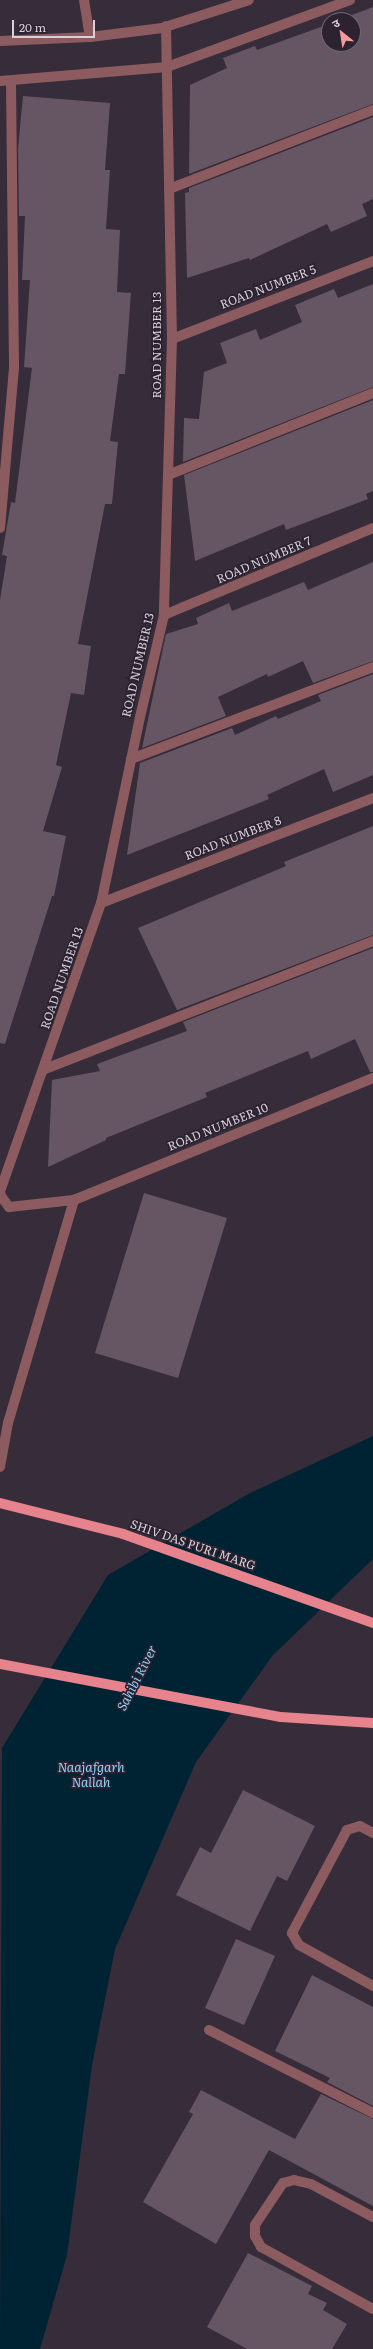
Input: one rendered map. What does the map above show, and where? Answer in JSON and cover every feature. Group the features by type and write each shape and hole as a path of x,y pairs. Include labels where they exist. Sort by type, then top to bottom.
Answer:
{"main road":[{"name":"SHIV DAS PURI MARG","path":"0,1503 123,1534 373,1623"},
{"path":"0,1664 52,1676 281,1717 373,1723"}],"street":[{"path":"84,0 90,37"},
{"path":"0,41 90,37 166,26 249,0"},
{"path":"0,81 167,67 350,0"},
{"name":"ROAD NUMBER 13","path":"0,1192 45,1069 101,902 131,759 164,615 172,339 166,26"},
{"path":"0,528 14,367 11,81"},
{"path":"169,189 373,110"},
{"name":"ROAD NUMBER 5","path":"172,339 373,261"},
{"path":"168,475 373,393"},
{"name":"ROAD NUMBER 7","path":"164,615 373,528"},
{"path":"131,759 373,668"},
{"name":"ROAD NUMBER 8","path":"101,902 373,798"},
{"path":"45,1069 373,941"},
{"name":"ROAD NUMBER 10","path":"0,1192 4,1203 9,1207 74,1200 373,1078"},
{"path":"0,1467 4,1422 74,1200"},
{"path":"373,1833 360,1826 347,1830 292,1934 299,1945 373,1986"},
{"path":"209,2030 373,2113"},
{"path":"373,2217 311,2184 294,2180 283,2183 255,2225 255,2236 261,2247 373,2309"}],"water":[{"name":"Naajafgarh Nallah","path":"373,1436 373,1559 273,1655 196,1762 115,1949 92,2065 67,2255 40,2349 0,2349 2,1748 108,1575 250,1493"}],"building":[{"path":"373,7 373,104 189,174 190,85 227,68 223,58 255,46 257,50 321,27 321,52 361,52 360,12"},
{"path":"23,96 110,103 105,170 110,170 106,229 120,230 117,292 131,293 125,374 119,374 110,441 118,442 112,504 105,504 78,644 91,646 84,695 71,693 56,765 62,767 43,831 66,836 54,896 52,896 5,1044 0,1043 0,600 7,556 2,555 11,502 15,503 32,368 24,367 30,280 22,280 25,216 19,216 18,149"},
{"path":"373,117 373,199 362,204 367,216 331,232 327,224 250,260 249,258 187,278 185,193 189,192 189,188"},
{"path":"373,284 373,387 183,462 184,418 199,419 204,372 227,363 220,343 256,329 260,340 302,322 295,305 334,289 338,298"},
{"path":"373,400 373,491 366,494 368,499 286,530 284,524 195,561 184,475"},
{"path":"373,562 373,661 313,683 303,661 268,677 267,674 218,697 226,716 142,748 166,634 198,624 196,618 229,603 232,611 304,582 308,590"},
{"path":"373,674 373,775 333,792 324,769 267,795 269,799 127,855 140,763 232,728 235,735 276,716 278,719 321,701 318,695"},
{"path":"373,826 373,935 177,1010 138,928 286,866 284,862"},
{"path":"373,948 373,1072 370,1072 355,1039 311,1059 308,1051 205,1093 207,1097 106,1138 106,1140 48,1167 52,1080 100,1071 97,1064 187,1031 183,1022"},
{"path":"144,1193 227,1218 178,1378 95,1353"},
{"path":"243,1790 315,1826 287,1881 277,1876 250,1931 176,1895 200,1847 211,1853"},
{"path":"236,1939 275,1956 244,2025 205,2008"},
{"path":"312,1975 373,2007 373,2106 327,2082 330,2078 275,2051"},
{"path":"201,2090 295,2139 321,2094 373,2119 373,2206 269,2150 216,2244 143,2202 193,2114 189,2112"},
{"path":"248,2253 312,2286 308,2294 327,2303 323,2310 347,2324 332,2349 247,2349 207,2327"}],"water label":[{"name":"Sahibi River","path":"137,1678"}]}
